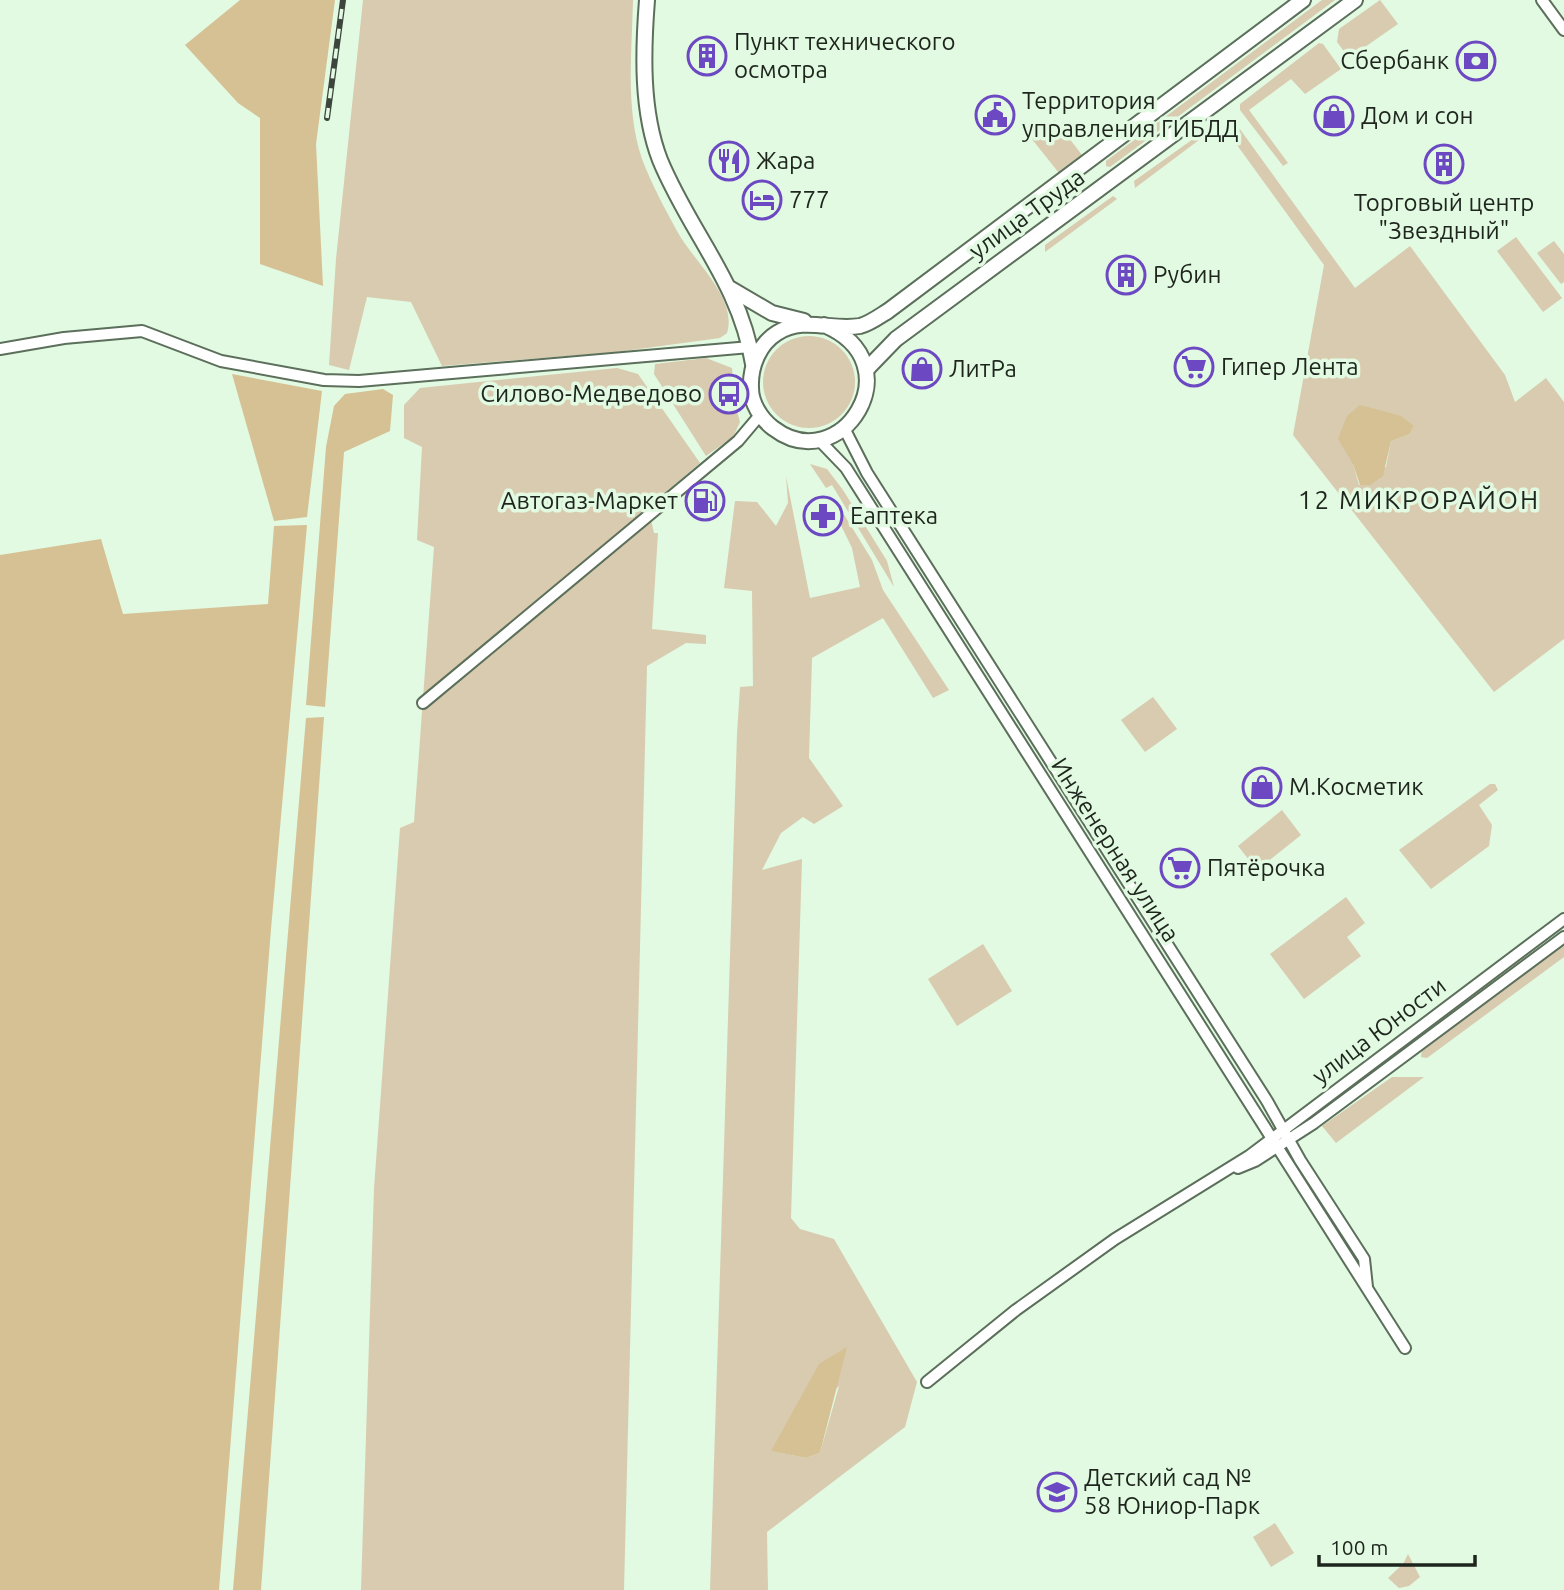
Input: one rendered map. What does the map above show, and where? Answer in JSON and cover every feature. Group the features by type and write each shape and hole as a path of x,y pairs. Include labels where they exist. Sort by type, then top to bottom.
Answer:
{"main road":[{"path":"646,0 646,85 654,141 684,211 730,288 750,347 753,364 750,388 760,415 778,432 791,438 819,440 844,428 861,408 868,383 866,370 851,341 818,324 772,313 730,288"},
{"name":"улица Труда","path":"818,324 861,326 888,311 1303,0"},
{"name":"улица Труда","path":"866,370 896,340 980,276 1355,0"},
{"path":"753,364 762,346 776,333 793,325 818,324"}],"street":[{"path":"1542,0 1564,30"},
{"path":"0,349 64,338 142,331 221,361 324,380 359,382 750,347"},
{"path":"423,703 738,440 760,415"},
{"name":"Инженерная улица","path":"844,428 864,469 1221,1026 1364,1259 1367,1290"},
{"name":"Инженерная улица","path":"819,440 846,468 1405,1348"},
{"name":"улица Юности","path":"1274,1142 1283,1129 1564,919"},
{"name":"улица Юности","path":"927,1382 1038,1294 1115,1239 1274,1142 1289,1140 1564,937"}],"shaded area":[{"path":"240,0 335,0 316,144 323,286 260,264 260,118 238,103 185,45"},
{"path":"363,0 633,0 631,100 642,159 677,231 720,293 729,320 727,333 720,338 617,352 442,366 411,302 367,297 349,370 329,365 336,259"},
{"path":"1322,0 1335,0 1110,167 1106,166 1106,161"},
{"path":"1380,0 1398,24 1349,58 1337,42 1339,29"},
{"path":"1319,43 1323,44 1341,69 1305,94 1291,79 1249,110 1288,163 1283,166 1240,110 1240,104"},
{"path":"1055,120 1082,155 1059,173 1031,138"},
{"path":"1234,121 1355,288 1410,246 1505,375 1515,402 1546,378 1564,402 1564,639 1494,692 1293,435 1324,265 1229,134","holes":["1414,426 1410,434 1391,441 1386,467 1359,485 1353,464"]},
{"path":"1203,132 1207,134 1135,188 1134,181"},
{"path":"1113,196 1117,199 1045,252 1045,245"},
{"path":"1516,237 1562,298 1543,312 1497,251"},
{"path":"1554,241 1564,254 1564,282 1561,284 1537,253"},
{"path":"809,336 826,340 841,350 851,365 855,382 851,399 841,414 826,424 809,428 792,424 777,414 767,399 763,382 767,365 777,350 792,340"},
{"path":"706,358 732,368 735,404 740,422 733,437 706,456 654,374 655,364"},
{"path":"617,368 638,374 700,463 648,507 654,533 658,533 652,629 706,635 706,644 686,643 647,666 624,1590 361,1590 374,1189 400,828 414,822 434,547 417,540 422,447 404,438 404,405 420,388"},
{"path":"232,374 322,391 307,517 274,521"},
{"path":"383,389 393,395 390,431 344,452 325,707 306,705 326,447 334,406 345,394"},
{"path":"1360,405 1401,416 1414,426 1410,434 1391,441 1383,476 1370,485 1360,485 1353,464 1338,439 1347,416"},
{"path":"810,464 827,469 843,490 887,561 894,587 832,485 826,488"},
{"path":"786,476 810,598 860,587 852,548 836,515 840,508 872,560 883,590 949,690 933,698 883,618 812,658 809,758 843,806 814,824 803,817 781,833 762,870 802,859 791,1218 800,1229 834,1239 917,1382 905,1427 767,1532 768,1590 710,1590 737,734 740,687 753,686 752,591 724,588 735,501 757,502 776,526 788,503","holes":["839,1386 820,1453 806,1458 772,1451"]},
{"path":"307,525 271,929 219,1590 0,1590 0,555 101,539 123,614 268,604 274,526"},
{"path":"1153,697 1177,729 1145,752 1121,720"},
{"path":"324,717 261,1590 233,1590 306,718"},
{"path":"1490,784 1495,784 1498,790 1479,805 1492,825 1489,846 1431,889 1399,850"},
{"path":"1282,810 1301,835 1257,870 1238,846"},
{"path":"1346,897 1365,923 1347,937 1361,956 1304,999 1270,954"},
{"path":"983,944 1012,991 957,1026 928,979"},
{"path":"1564,944 1564,957 1427,1058 1421,1057 1422,1049"},
{"path":"1392,1077 1424,1077 1336,1143 1322,1126"},
{"path":"847,1347 820,1453 806,1458 771,1451 819,1364"},
{"path":"1275,1523 1294,1553 1271,1567 1253,1537"},
{"path":"1408,1554 1420,1577 1409,1586 1399,1588 1388,1578 1403,1564"}],"railway":[{"path":"327,118 343,0"}],"place":[{"name":"Пункт технического осмотра","path":"707,56"},
{"name":"Сбербанк","path":"1476,61"},
{"name":"Территория управления ГИБДД","path":"995,115"},
{"name":"Дом и сон","path":"1334,116"},
{"name":"Жара","path":"729,161"},
{"name":"Торговый центр \"Звездный\"","path":"1444,164"},
{"name":"777","path":"762,200"},
{"name":"Рубин","path":"1126,275"},
{"name":"Гипер Лента","path":"1194,367"},
{"name":"ЛитРа","path":"922,369"},
{"name":"Силово-Медведово","path":"729,394"},
{"name":"Автогаз-Маркет","path":"705,501"},
{"name":"Еаптека","path":"823,516"},
{"name":"М.Косметик","path":"1262,787"},
{"name":"Пятёрочка","path":"1180,868"},
{"name":"Детский сад № 58 Юниор-Парк","path":"1057,1492"}],"district":[{"name":"12 МИКРОРАЙОН","path":"1419,500"}]}
